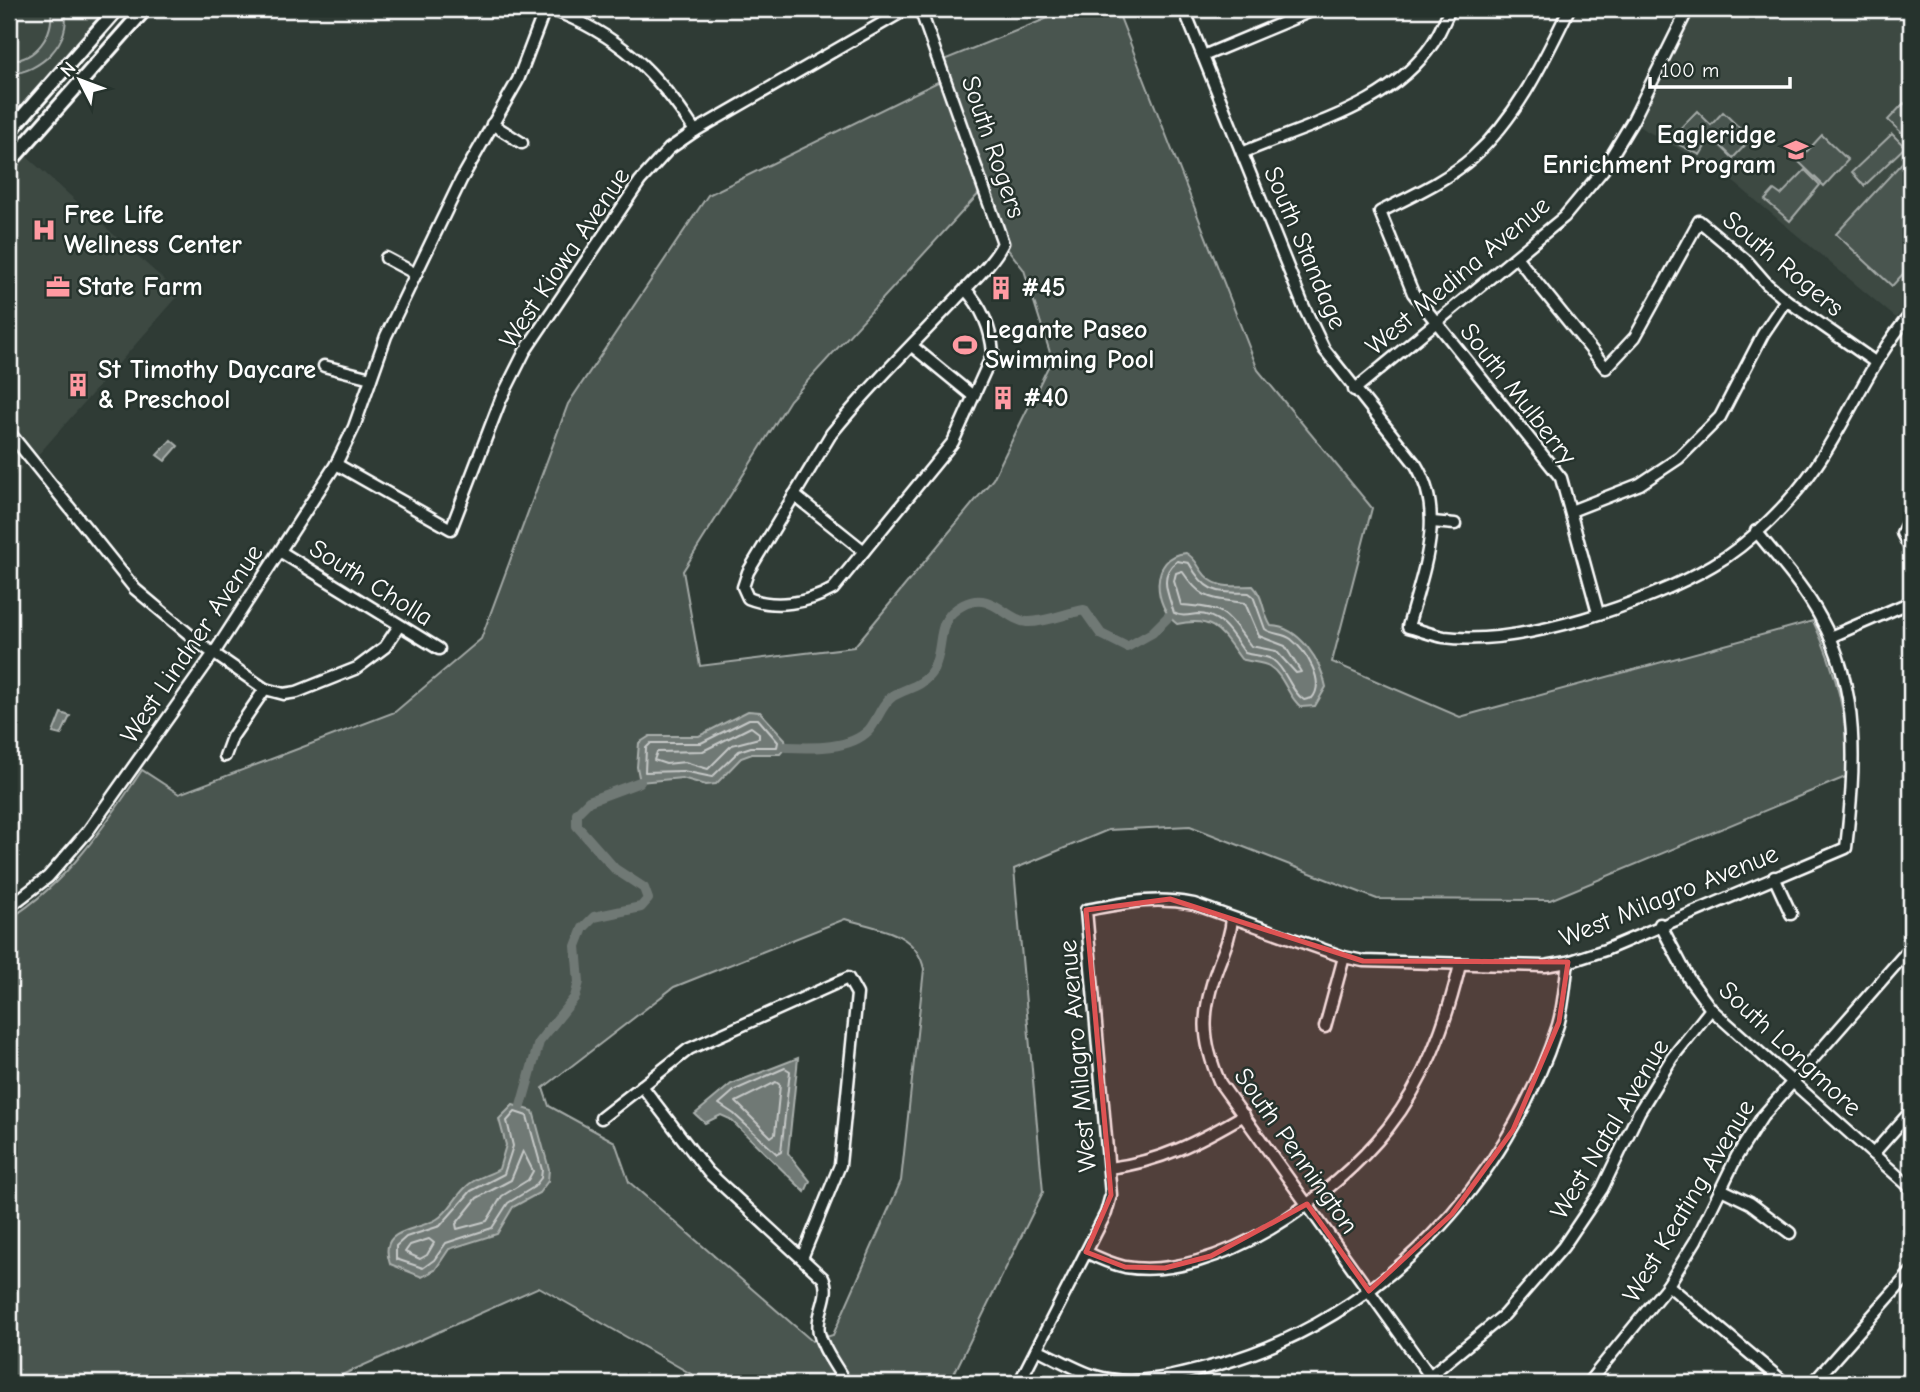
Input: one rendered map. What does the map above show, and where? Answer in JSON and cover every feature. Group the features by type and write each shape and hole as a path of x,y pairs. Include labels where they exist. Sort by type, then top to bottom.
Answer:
{"main road":[{"path":"9,132 117,9"},
{"path":"9,163 145,9"}],"street":[{"name":"West Lindner Avenue","path":"9,907 48,877 74,849 214,653 336,464 355,427 386,336 492,124 517,80 547,9"},
{"path":"547,9 582,22 647,66 671,94 695,131"},
{"name":"West Kiowa Avenue","path":"336,464 451,529 501,398 525,351 640,181 668,149 907,9"},
{"name":"South Rogers","path":"920,9 1003,243 998,254 965,289 912,346 831,434 747,572 743,587 748,598 763,604 815,599 833,589 953,442 993,353 992,339 977,302 965,289"},
{"name":"South Standage","path":"1184,9 1303,306 1324,349 1416,465 1428,485 1432,532 1408,627 1444,637 1485,637 1526,633 1598,612"},
{"path":"1203,56 1316,9"},
{"path":"1242,153 1355,107 1386,89 1413,66 1433,43 1450,9"},
{"name":"South Mulberry","path":"1569,9 1533,81 1510,117 1491,138 1472,158 1432,185 1380,212 1413,293 1561,478 1598,612"},
{"name":"West Medina Avenue","path":"1354,390 1564,217 1603,170 1632,122 1688,9"},
{"path":"1907,9 1911,13"},
{"path":"492,124 522,142"},
{"name":"South Rogers","path":"1517,258 1606,368 1635,337 1699,221 1747,261 1767,284 1786,300 1875,362"},
{"path":"386,258 416,274"},
{"path":"1571,511 1640,484 1688,450 1720,417 1763,334 1786,300"},
{"path":"1598,612 1667,590 1716,564 1784,506 1815,467 1875,362 1911,314"},
{"path":"912,346 973,396"},
{"path":"324,366 371,378"},
{"path":"9,432 135,589 214,653 265,689 284,694 297,692 357,668 384,646 399,626"},
{"path":"794,495 864,551"},
{"path":"1911,515 1902,533 1911,550"},
{"path":"1432,522 1455,524"},
{"path":"1756,531 1810,600 1830,637 1911,602"},
{"name":"South Cholla","path":"281,552 439,649"},
{"name":"West Milagro Avenue","path":"1019,1383 1106,1213 1111,1195 1086,910 1153,898 1194,904 1344,957 1363,961 1545,966 1605,950 1660,924 1846,848 1855,750 1847,690 1830,637"},
{"path":"225,756 232,737 265,689"},
{"path":"1774,877 1791,914"},
{"name":"South Pennington","path":"1232,918 1211,985 1205,1020 1206,1051 1220,1083 1433,1380"},
{"name":"South Longmore","path":"1660,924 1689,979 1712,1009 1790,1082 1911,1188"},
{"name":"West Keating Avenue","path":"1588,1383 1668,1285 1749,1135 1790,1082 1911,947"},
{"path":"1325,1027 1344,957"},
{"path":"1037,1349 1096,1376 1140,1381 1183,1374 1236,1359 1302,1332 1369,1291 1419,1249 1452,1214 1513,1130 1538,1079 1559,1022 1568,962"},
{"path":"1086,1252 1125,1267 1165,1268 1211,1256 1262,1233 1307,1204 1347,1172 1388,1128 1421,1076 1446,1020 1460,965"},
{"path":"601,1118 689,1049 848,978 857,994 840,1165 802,1258"},
{"name":"West Natal Avenue","path":"1421,1383 1433,1380 1504,1315 1563,1247 1602,1189 1652,1090 1672,1058 1712,1009"},
{"path":"642,1086 708,1171 825,1281 825,1295 818,1320 819,1332 837,1383"},
{"path":"1873,1154 1911,1111"},
{"path":"1109,1168 1162,1158 1203,1140 1244,1115"},
{"path":"1721,1189 1757,1208 1790,1233"},
{"path":"1813,1383 1911,1272"},
{"path":"1668,1285 1785,1383"},
{"path":"829,1357 845,1383"}],"highlighted area":[{"path":"1170,899 1363,961 1568,962 1559,1022 1513,1130 1452,1214 1369,1291 1307,1204 1211,1256 1165,1268 1125,1267 1086,1252 1111,1195 1086,910"}],"shaded area":[{"path":"9,9 107,9 9,120"},
{"path":"51,9 65,9 66,21 58,44 42,62 21,72 9,74 9,61 19,60 35,51 46,37 50,28"},
{"name":"Eagleridge Enrichment Program","path":"1696,9 1890,9 1911,31 1911,299 1896,318 1724,174 1638,126"},
{"path":"1118,12 1258,370 1372,508 1332,662 1460,717 1813,621 1829,659 1840,697 1848,776 1550,900 1377,899 1190,826 1108,830 1014,869 1043,1192 951,1380 943,1383 707,1383 539,1287 324,1383 9,1383 9,919 30,905 67,871 114,812 142,770 179,794 395,712 481,639 568,404 708,195 946,78 941,61 1048,18","holes":["984,188 1003,243 1024,270 1052,359 993,479 854,647 700,666 683,571 790,400","845,919 882,929 904,939 920,956 924,969 901,1181 833,1335 812,1341 629,1182 615,1142 549,1106 543,1088 674,987"]},
{"path":"1904,103 1911,110 1911,142 1888,120"},
{"path":"1697,111 1711,125 1723,112 1751,139 1733,158 1705,131 1703,134 1709,140 1700,155 1669,140"},
{"path":"1892,134 1905,147 1864,186 1852,172"},
{"path":"1822,135 1848,160 1824,186 1798,161"},
{"path":"1911,153 1911,265 1892,286 1836,234"},
{"path":"26,156 180,294 38,455 9,421 9,175"},
{"path":"1805,170 1820,185 1790,221 1765,200 1774,190 1781,195"},
{"path":"9,452 22,468 9,482"}],"water":[{"path":"171,440 178,446 165,461 157,455"},
{"path":"1186,553 1206,576 1218,584 1253,586 1271,626 1291,632 1307,647 1319,667 1326,687 1315,706 1301,707 1274,670 1266,665 1241,659 1216,628 1200,622 1177,624 1169,616 1160,594 1161,572 1174,556"},
{"path":"748,711 760,712 785,739 786,747 780,754 752,754 741,758 716,784 706,785 682,778 640,782 637,767 639,743 650,736 699,736"},
{"path":"61,713 70,716 61,735 53,733"},
{"path":"798,1058 788,1153 810,1181 805,1192 730,1119 721,1115 705,1123 695,1114 731,1084"},
{"path":"513,1105 533,1111 549,1169 548,1181 539,1193 513,1207 497,1234 449,1249 435,1270 422,1277 390,1264 387,1252 394,1237 437,1219 470,1184 499,1169 506,1145 499,1119"}],"waterway":[{"path":"786,747 830,746 861,737 872,726 889,699 929,676 937,661 947,618 963,605 973,601 990,603 1027,622 1084,610 1101,634 1127,647 1152,633 1168,617"},
{"path":"521,1106 539,1042 575,997 579,982 576,946 583,928 594,917 641,907 648,899 644,888 615,869 577,826 577,813 589,801 640,782"}],"place":[{"name":"Eagleridge Enrichment Program","path":"1796,150"},
{"name":"Free Life Wellness Center","path":"44,230"},
{"name":"State Farm","path":"58,287"},
{"name":"#45","path":"1001,288"},
{"name":"Legante Paseo Swimming Pool","path":"965,345"},
{"name":"St Timothy Daycare & Preschool","path":"78,385"},
{"name":"#40","path":"1003,398"}]}
